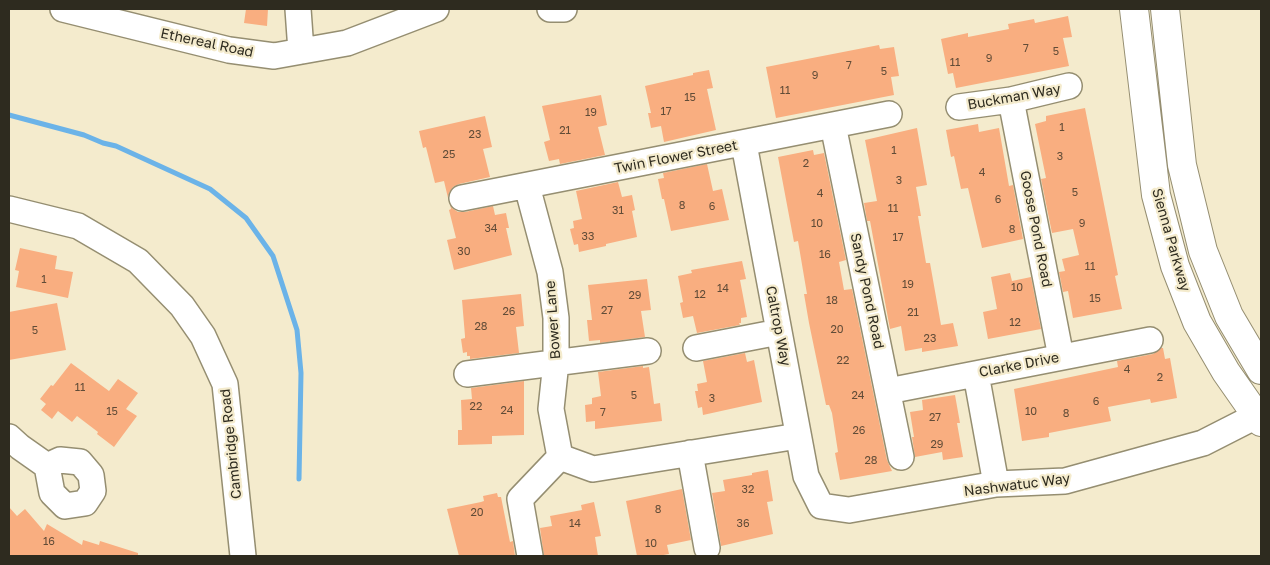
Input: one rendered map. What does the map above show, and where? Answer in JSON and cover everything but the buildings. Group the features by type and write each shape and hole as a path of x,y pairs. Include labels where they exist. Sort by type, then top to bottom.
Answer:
{"main road":[{"name":"Sienna Parkway","path":"1134,9 1156,195 1175,266 1197,322 1226,372 1259,416"},
{"name":"Sienna Parkway","path":"1165,9 1182,165 1203,251 1229,316 1261,370"}],"street":[{"name":"Ethereal Road","path":"63,9 92,12 229,50 274,56 347,43 436,9"},
{"path":"298,9 301,51"},
{"path":"550,9 564,9"},
{"name":"Buckman Way","path":"959,107 1011,100 1069,86"},
{"name":"Goose Pond Road","path":"1011,100 1061,357"},
{"name":"Twin Flower Street","path":"462,198 889,114"},
{"name":"Sandy Pond Road","path":"833,125 901,457"},
{"name":"Caltrop Way","path":"744,144 806,476 821,506"},
{"name":"Bower Lane","path":"527,186 550,272 556,318 556,362 551,409 560,457"},
{"name":"Cambridge Road","path":"9,210 78,226 138,261 182,306 203,336 225,384 243,556"},
{"path":"696,348 779,332"},
{"name":"Clarke Drive","path":"888,391 1150,340"},
{"path":"467,374 648,351"},
{"path":"976,374 996,484"},
{"name":"Nashwatuc Way","path":"821,506 849,510 996,484 1065,481 1203,443 1259,416"},
{"path":"530,556 520,499 560,457 592,469 798,436"},
{"path":"9,437 47,466"},
{"path":"690,454 707,548"}],"waterway":[{"path":"9,115 84,135 116,146 210,189 246,218 273,256 297,330 301,373 299,479"}]}
